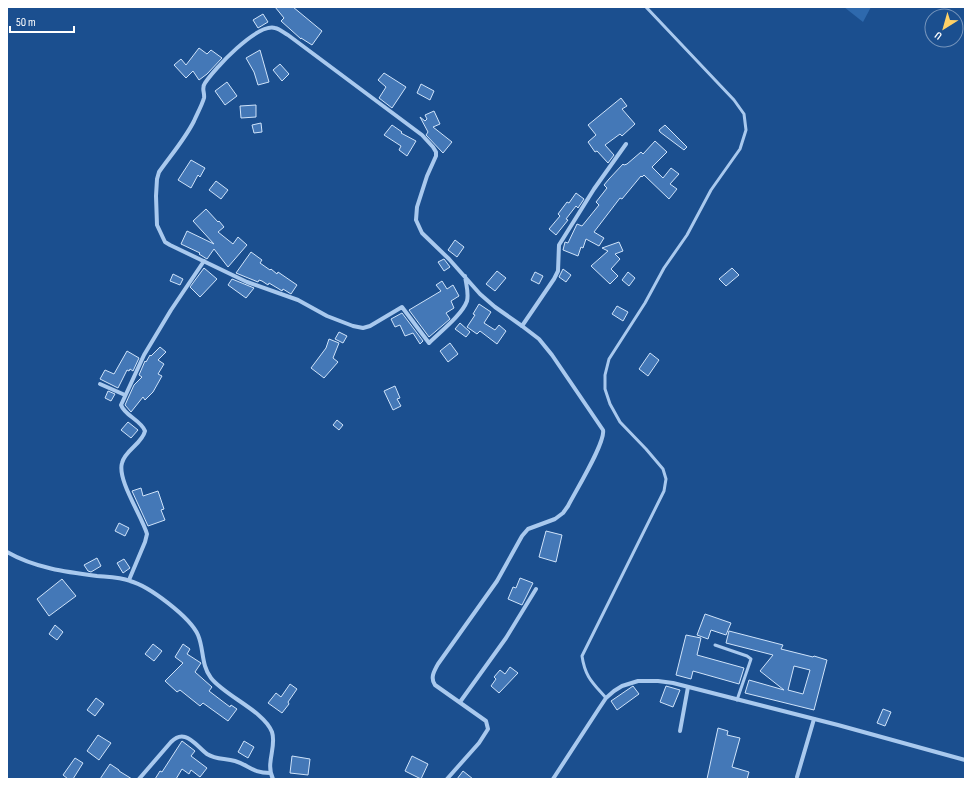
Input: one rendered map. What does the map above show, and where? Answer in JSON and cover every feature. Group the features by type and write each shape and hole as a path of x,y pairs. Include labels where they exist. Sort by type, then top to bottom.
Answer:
{"street":[{"path":"447,779 479,742 488,729 486,721 435,685 432,676 438,664 497,581 528,528 555,519 568,506 600,447 604,434 603,430 552,355 539,339 494,307 480,294 465,276 422,233 416,220 417,207 427,176 436,156 436,152 433,146 422,135 343,75 288,35 274,27 266,28 256,33 228,57 210,76 203,86 204,98 194,121 159,172 156,196 157,225 165,242 251,284 298,300 333,318 353,326 363,328 370,326 402,307 429,343 463,308 468,294 465,276"},
{"path":"522,326 558,271 559,245 566,232 626,144"},
{"path":"129,580 147,534 121,471 124,458 143,436 145,431 142,426 121,407 125,395 148,349 171,310 204,261"},
{"path":"100,384 125,395"},
{"path":"7,552 38,566 66,572 129,580 140,584 161,598 189,623 197,633 200,642 203,664 211,678 220,687 251,709 266,723 271,730 273,736 270,773 273,779"},
{"path":"460,702 506,638 536,589"},
{"path":"553,779 606,698 622,686 638,681 665,682 688,687 965,760"},
{"path":"680,731 688,687"},
{"path":"797,777 814,719"},
{"path":"139,779 171,742 176,737 180,736 190,740 212,756 237,762 254,771 270,773"}],"lane":[{"path":"606,698 590,680 584,669 582,656 664,491 666,480 663,469 656,460 620,422 610,404 605,389 605,375 609,359 645,303 664,268 688,235 711,190 740,148 746,130 744,114 734,100 646,7"},
{"path":"715,645 747,656 751,659 737,700"}],"shaded area":[{"path":"844,7 871,7 863,22"}],"building":[{"path":"275,7 293,7 322,31 312,45 301,39 281,21 284,18"},
{"path":"263,14 268,22 258,28 253,20"},
{"path":"199,48 207,54 211,50 222,58 199,80 193,71 186,78 174,65 181,59 186,65"},
{"path":"260,50 269,82 258,85 254,72 246,58"},
{"path":"280,64 289,74 282,81 273,70"},
{"path":"384,73 406,87 392,108 379,98 386,87 378,80"},
{"path":"227,82 237,96 225,105 215,91"},
{"path":"421,84 434,91 430,100 417,93"},
{"path":"621,98 627,106 622,109 635,124 622,136 620,134 605,145 614,155 608,163 597,151 595,152 588,142 596,135 588,125"},
{"path":"256,105 256,117 241,118 240,106"},
{"path":"434,111 440,124 433,127 452,142 443,153 426,135 428,132 420,117 425,121 427,119 425,115"},
{"path":"261,123 262,132 254,133 252,125"},
{"path":"392,125 402,132 401,133 416,141 407,156 399,150 401,146 384,135"},
{"path":"665,125 687,147 684,150 660,132 659,130"},
{"path":"655,141 667,152 652,167 663,178 671,168 679,174 670,184 677,189 669,199 644,175 642,177 641,176 622,199 620,198 594,232 604,238 599,246 586,239 578,256 563,250 565,242 568,243 577,224 582,226 599,205 596,202 607,188 604,185 609,179 623,164 627,164 641,152 643,154"},
{"path":"191,160 205,168 200,177 198,175 191,188 178,180"},
{"path":"216,181 228,190 221,199 209,190"},
{"path":"576,193 584,199 578,208 576,206 566,219 568,220 556,235 549,229 560,216 558,214 567,202 569,203"},
{"path":"206,209 224,227 218,232 233,244 238,237 247,245 228,267 214,249 207,259 199,254 200,253 181,244 187,231 214,244 193,221"},
{"path":"455,240 464,247 457,257 448,250"},
{"path":"619,242 623,251 615,254 620,259 611,269 618,276 610,284 591,266 608,251 602,248"},
{"path":"251,252 262,260 260,263 277,274 278,272 297,285 291,294 283,289 282,291 269,283 268,285 259,280 258,282 236,273"},
{"path":"444,259 450,267 444,271 438,262"},
{"path":"204,268 217,279 200,297 190,287"},
{"path":"732,268 739,275 726,286 719,279"},
{"path":"563,269 571,275 566,282 559,277"},
{"path":"497,271 506,278 495,291 486,284"},
{"path":"535,272 543,276 539,284 531,280"},
{"path":"628,272 635,278 629,286 622,280"},
{"path":"173,274 183,279 180,285 170,281"},
{"path":"232,279 254,288 246,298 228,285"},
{"path":"442,281 447,289 453,285 459,296 451,301 454,308 446,313 450,319 429,337 409,310 441,291 436,285"},
{"path":"479,304 491,312 484,323 495,330 499,325 506,331 497,344 480,331 477,334 467,327 475,315 473,314"},
{"path":"617,306 628,312 623,321 612,314"},
{"path":"402,313 423,341 420,344 413,333 405,336 400,325 395,327 391,319"},
{"path":"460,323 470,332 466,337 455,329"},
{"path":"339,332 347,336 343,343 335,339"},
{"path":"329,339 339,343 333,358 338,362 324,378 311,368 326,348"},
{"path":"450,343 458,354 448,362 440,351"},
{"path":"160,347 166,352 158,360 164,364 158,374 162,376 153,392 145,400 143,397 131,412 125,405 134,385 142,377 139,375 145,361 146,362 150,355 151,356"},
{"path":"127,351 139,358 133,371 130,369 129,371 127,370 118,388 100,379 105,370 114,374"},
{"path":"650,353 659,360 648,376 639,369"},
{"path":"395,386 400,398 397,399 401,406 393,410 384,391"},
{"path":"108,391 115,394 111,401 105,398"},
{"path":"337,420 343,425 339,430 333,425"},
{"path":"128,422 138,430 131,438 121,430"},
{"path":"141,488 143,496 158,491 164,509 161,510 165,520 148,526 132,491"},
{"path":"119,523 129,528 125,536 115,531"},
{"path":"546,531 562,535 556,562 539,557"},
{"path":"97,558 101,566 91,572 88,571 84,565"},
{"path":"124,559 130,568 123,573 117,563"},
{"path":"520,578 533,583 522,605 508,599 513,587 516,588"},
{"path":"62,579 76,596 49,616 37,599"},
{"path":"705,614 731,623 726,635 711,630 708,639 697,635"},
{"path":"55,625 63,632 57,640 49,634"},
{"path":"729,631 783,645 781,649 827,660 814,710 745,693 749,680 784,690 760,671 773,655 726,643","holes":["794,666 810,670 803,694 788,690"]},
{"path":"686,635 701,638 697,655 744,668 739,684 693,671 691,679 676,675"},
{"path":"153,644 162,651 154,661 145,654"},
{"path":"183,644 190,649 187,654 201,663 195,672 212,687 209,691 230,707 231,705 237,709 228,721 203,703 200,706 180,690 177,692 165,681 183,663 175,657"},
{"path":"510,667 518,673 499,693 491,686 496,679 494,677 500,670 505,674"},
{"path":"290,684 297,689 282,713 268,703 276,693 281,697"},
{"path":"633,686 639,694 617,710 611,701"},
{"path":"666,686 680,690 673,707 660,702"},
{"path":"96,698 104,704 95,716 87,710"},
{"path":"883,709 891,712 885,726 877,723"},
{"path":"718,728 728,731 727,735 740,738 732,767 749,772 747,779 707,779"},
{"path":"98,735 111,743 99,760 87,751"},
{"path":"182,741 195,751 191,756 207,768 200,777 191,770 189,774 182,769 176,779 155,779 160,771 162,772"},
{"path":"244,741 254,747 248,758 238,752"},
{"path":"292,756 310,759 308,775 290,773"},
{"path":"412,756 428,764 421,779 405,771"},
{"path":"75,758 83,763 73,779 68,779 63,775"},
{"path":"110,764 119,771 132,779 100,779"},
{"path":"463,771 473,779 457,779"}]}
